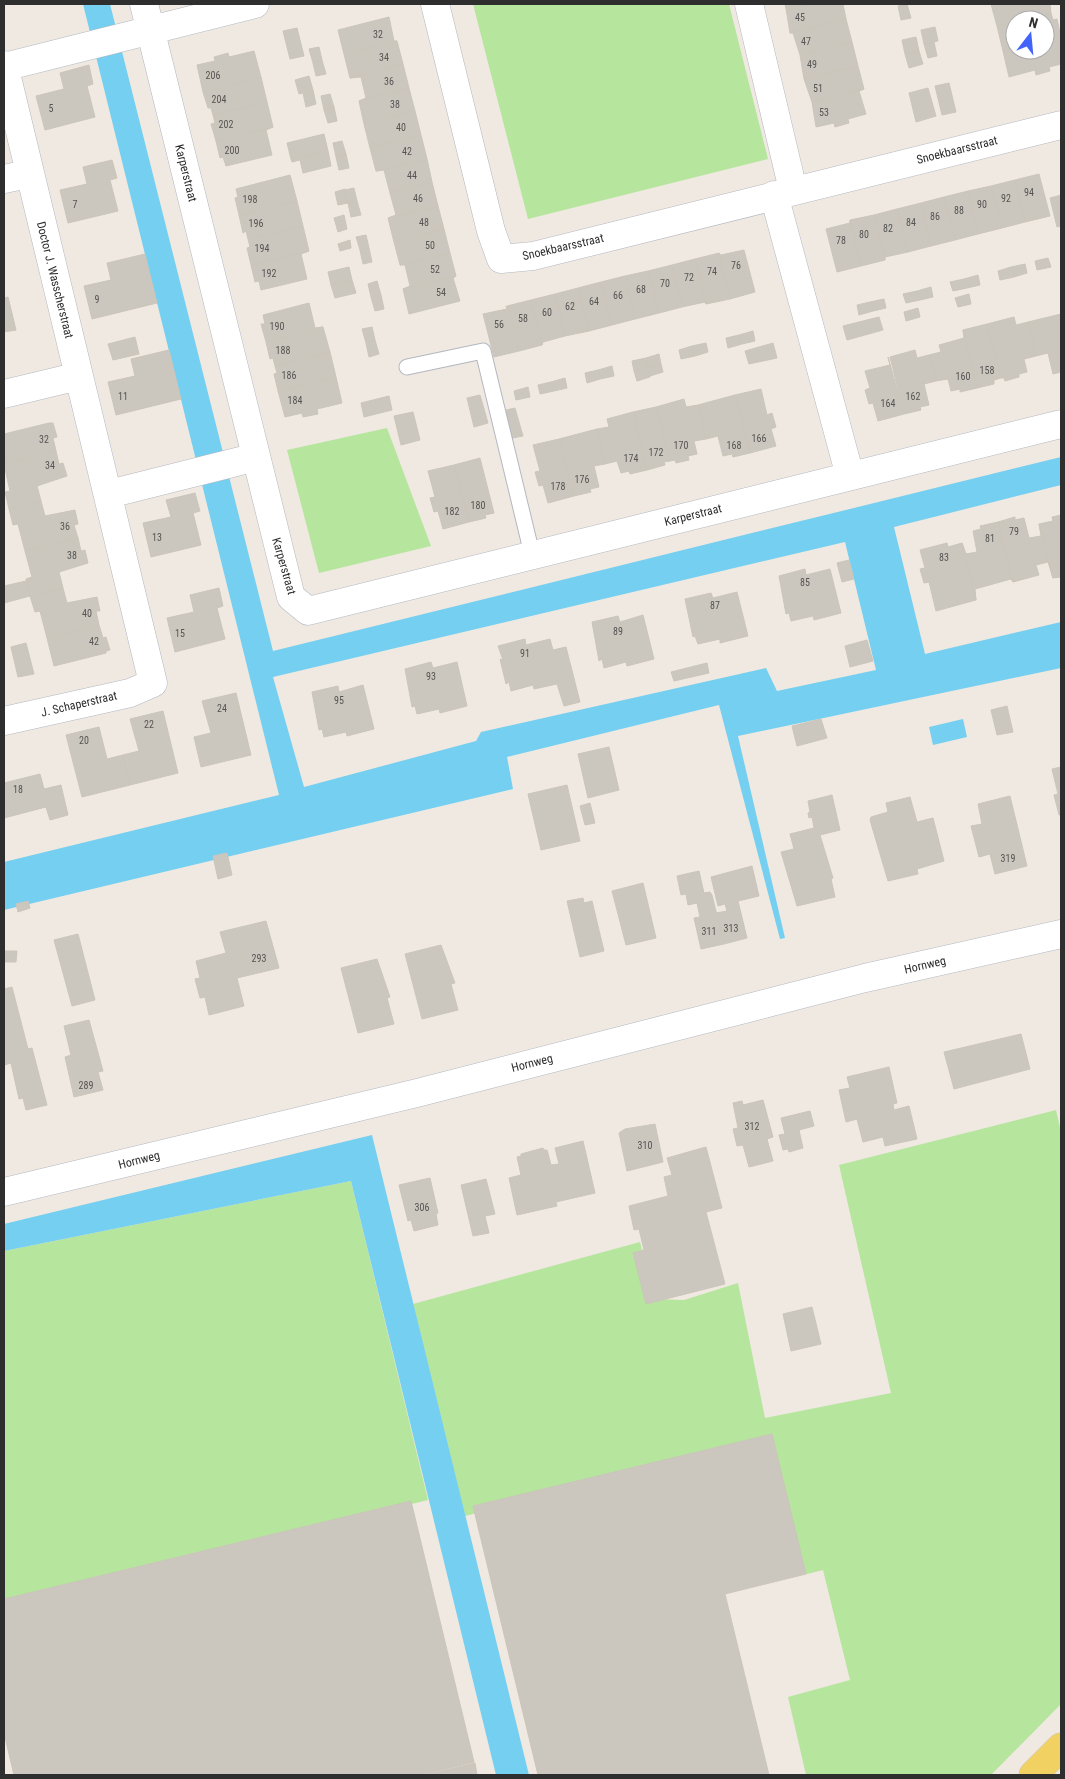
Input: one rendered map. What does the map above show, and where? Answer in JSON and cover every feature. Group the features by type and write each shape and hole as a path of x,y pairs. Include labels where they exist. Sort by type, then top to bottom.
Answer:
{"main road":[{"path":"1033,1775 1061,1747"}],"street":[{"name":"Karperstraat","path":"144,4 138,33 244,461 291,597 308,611 1061,424"},
{"path":"4,66 77,50 255,4"},
{"name":"Snoekbaarsstraat","path":"435,4 491,231 501,259 533,256 784,192 1061,125"},
{"path":"748,4 784,192 850,476"},
{"name":"Doctor J. Wasscherstraat","path":"4,66 16,176 79,376 154,683"},
{"path":"4,394 79,376"},
{"path":"109,494 244,461"},
{"name":"J. Schaperstraat","path":"4,721 130,693 154,683"},
{"name":"Hornweg","path":"4,1192 417,1093 839,985 1061,934"}],"lane":[{"path":"407,367 483,350 532,554"}],"green space":[{"path":"473,4 729,4 768,159 528,219"},
{"path":"387,428 431,546 319,573 287,450"},
{"path":"1056,1110 1061,1132 1061,1704 991,1775 806,1775 788,1697 850,1680 823,1570 803,1575 770,1440 465,1516 413,1304 640,1242 654,1299 684,1300 738,1283 765,1418 891,1393 839,1165"},
{"path":"351,1181 428,1500 4,1604 4,1251"}],"water":[{"path":"83,4 110,4 273,651 1061,457 1061,485 894,527 925,654 1061,622 1061,668 738,736 785,938 780,939 719,705 507,757 513,789 4,910 4,862 279,795","holes":["845,542 876,670 777,691 766,668 481,732 476,741 304,787 273,677"]},
{"path":"963,719 967,737 933,745 929,727"},
{"path":"372,1135 529,1775 496,1775 351,1181 4,1251 4,1224"}],"building":[{"path":"785,4 807,4 786,9"},
{"path":"807,4 843,4 846,19 790,33 786,9"},
{"path":"907,4 911,18 901,20 898,6"},
{"path":"991,4 1053,4 1050,5 1051,10 1005,10 1005,24 997,26"},
{"path":"389,17 394,41 397,41 344,54 338,30"},
{"path":"846,19 852,42 800,55 793,33 790,33"},
{"path":"1057,19 1061,37 1055,38 1055,20"},
{"path":"1005,24 1005,50 1003,51 997,26"},
{"path":"935,27 938,41 924,44 921,30"},
{"path":"297,28 304,56 290,59 283,31"},
{"path":"916,37 919,51 905,54 902,40"},
{"path":"1061,37 1061,64 1049,67 1050,71 1036,75 1035,70 1009,77 1005,60 1055,60 1055,38"},
{"path":"397,41 403,64 350,78 344,54"},
{"path":"852,42 858,66 804,79 800,55"},
{"path":"934,42 937,56 928,58 924,44"},
{"path":"319,47 322,60 313,63 309,49"},
{"path":"254,51 261,77 203,92 197,65 215,61 214,57 228,53 229,57"},
{"path":"919,51 923,64 909,68 905,54"},
{"path":"322,60 326,74 316,76 313,63"},
{"path":"403,64 409,88 359,101 366,98 361,77 350,78"},
{"path":"89,65 93,84 87,86 95,117 45,130 36,96 64,89 60,73"},
{"path":"858,66 864,89 812,102 804,79"},
{"path":"309,76 313,90 299,94 295,80"},
{"path":"261,77 267,102 213,115 211,108 208,108 203,92"},
{"path":"949,83 956,112 942,115 935,86"},
{"path":"409,88 415,111 364,124 359,101"},
{"path":"928,88 936,116 916,122 909,93"},
{"path":"864,89 859,91 866,114 848,119 849,123 835,127 834,123 816,127 812,102"},
{"path":"313,90 316,104 306,107 303,93"},
{"path":"330,94 334,107 324,110 321,96"},
{"path":"267,102 273,127 216,141 211,124 215,123 213,115"},
{"path":"334,107 337,121 328,123 324,110"},
{"path":"415,111 421,135 370,148 364,124"},
{"path":"273,127 266,130 272,155 226,166 223,157 220,158 216,141"},
{"path":"324,134 328,151 291,159 287,143"},
{"path":"421,135 427,159 376,171 370,148"},
{"path":"342,141 346,154 336,157 333,143"},
{"path":"328,151 331,166 303,173 300,160 292,162 291,159"},
{"path":"346,154 349,168 339,170 336,157"},
{"path":"427,159 432,182 390,193 384,170 376,171"},
{"path":"112,160 117,178 110,180 118,211 68,223 60,190 87,184 83,167"},
{"path":"1039,174 1050,216 1025,222 1015,180"},
{"path":"290,175 297,201 239,215 235,198 238,197 236,189"},
{"path":"1015,180 1025,222 1002,228 991,186"},
{"path":"432,182 438,206 388,218 396,215 390,193"},
{"path":"991,186 1002,228 978,234 968,191"},
{"path":"354,188 357,201 348,203 345,190"},
{"path":"345,189 348,203 338,205 335,192"},
{"path":"968,191 978,234 955,240 944,197"},
{"path":"1061,195 1061,226 1057,227 1050,198"},
{"path":"944,197 955,240 931,246 921,203"},
{"path":"297,201 303,226 248,239 246,231 243,233 239,215"},
{"path":"357,201 361,215 351,217 348,203"},
{"path":"921,203 931,246 908,252 897,209"},
{"path":"438,206 444,229 394,242 388,218"},
{"path":"897,209 908,252 885,257 885,260 874,215"},
{"path":"344,215 347,229 338,232 334,218"},
{"path":"874,215 885,260 861,266 850,220"},
{"path":"850,220 861,266 837,272 826,229 850,223"},
{"path":"303,226 309,251 251,265 247,248 250,247 248,239"},
{"path":"444,229 450,253 400,265 394,242"},
{"path":"366,235 369,248 360,250 356,237"},
{"path":"350,240 351,248 340,251 338,244"},
{"path":"369,248 372,262 363,264 360,250"},
{"path":"744,250 755,292 730,299 719,253 721,255"},
{"path":"309,251 301,254 307,279 261,290 259,281 255,282 251,265"},
{"path":"450,253 456,276 403,289 410,286 405,265 400,265"},
{"path":"719,253 730,299 706,304 695,259"},
{"path":"145,254 157,303 92,319 84,286 111,280 107,263"},
{"path":"1048,258 1051,267 1037,270 1035,261"},
{"path":"695,259 706,304 705,302 682,307 672,265"},
{"path":"1025,264 1027,273 1014,277 1011,267"},
{"path":"672,265 682,307 659,313 648,271"},
{"path":"349,267 352,280 331,285 328,272"},
{"path":"1011,267 1014,277 1000,280 998,271"},
{"path":"648,271 659,313 635,319 625,276"},
{"path":"978,275 980,285 967,288 964,279"},
{"path":"456,276 453,278 460,301 409,314 403,289"},
{"path":"625,276 635,319 612,325 601,282"},
{"path":"964,279 967,288 953,291 950,282"},
{"path":"352,280 356,293 335,298 331,285"},
{"path":"377,281 381,295 371,297 368,284"},
{"path":"601,282 612,325 589,331 578,288"},
{"path":"931,287 933,297 920,300 917,291"},
{"path":"578,288 589,331 565,336 555,294"},
{"path":"917,291 920,300 906,303 903,294"},
{"path":"555,294 565,336 543,342 542,345 531,300"},
{"path":"969,294 971,304 958,307 955,298"},
{"path":"381,295 384,309 375,311 371,297"},
{"path":"8,297 16,330 4,332 4,298"},
{"path":"884,299 886,308 873,311 870,302"},
{"path":"531,300 542,345 519,351 507,306"},
{"path":"870,302 873,311 859,315 857,305"},
{"path":"309,303 315,328 323,327 266,342 261,324 265,324 263,315"},
{"path":"918,308 920,317 906,321 904,312"},
{"path":"507,309 519,351 494,357 483,314"},
{"path":"1061,314 1061,372 1053,374 1048,353 1036,356 1028,322"},
{"path":"879,317 883,330 847,340 843,326"},
{"path":"1014,317 1016,325 1028,322 1036,356 1024,359 1027,372 1019,374 1019,377 1005,381 1004,378 1001,378 987,324"},
{"path":"987,324 1001,378 994,380 994,384 977,388 963,330"},
{"path":"323,327 330,352 275,366 273,358 270,359 266,342"},
{"path":"372,327 375,340 366,343 362,329"},
{"path":"963,330 977,388 960,392 960,389 951,391 948,379 936,381 929,355 941,352 939,345 964,338"},
{"path":"753,331 755,341 742,344 739,335"},
{"path":"739,335 742,344 728,348 726,338"},
{"path":"135,337 139,354 113,360 108,344"},
{"path":"375,340 379,354 369,357 366,343"},
{"path":"706,343 708,352 695,356 692,346"},
{"path":"773,343 777,358 749,364 745,351"},
{"path":"692,346 695,356 681,359 679,350"},
{"path":"169,350 181,399 116,415 108,382 135,376 131,359"},
{"path":"915,350 917,358 929,355 936,381 924,384 929,405 920,407 921,410 904,414 890,357"},
{"path":"330,352 336,377 278,391 274,374 277,373 275,366"},
{"path":"659,354 661,364 648,367 646,358"},
{"path":"888,357 904,414 878,421 873,403 869,404 865,390 870,388 865,371 890,365"},
{"path":"646,358 648,367 634,371 632,361"},
{"path":"661,364 663,372 650,376 648,367"},
{"path":"612,366 614,376 600,379 598,370"},
{"path":"648,367 650,377 637,381 634,371"},
{"path":"598,370 600,379 587,383 585,373"},
{"path":"336,377 342,403 317,409 318,414 303,417 302,413 285,417 278,391"},
{"path":"565,378 567,388 554,391 551,382"},
{"path":"551,382 554,391 540,394 538,385"},
{"path":"528,387 530,397 516,400 514,391"},
{"path":"761,389 767,415 772,413 776,427 771,429 776,446 750,453 735,395"},
{"path":"480,395 488,423 474,427 467,398"},
{"path":"735,395 750,453 733,457 732,454 723,456 718,436 706,439 698,405"},
{"path":"389,396 392,410 364,417 361,403"},
{"path":"684,399 686,407 698,405 706,439 694,441 697,454 688,456 689,460 676,463 675,460 670,461 656,407"},
{"path":"656,407 670,461 664,462 665,465 647,470 633,412"},
{"path":"515,408 523,436 508,439 502,411"},
{"path":"413,412 420,440 401,445 394,416"},
{"path":"633,412 647,470 630,474 629,471 621,473 617,461 605,464 597,429 609,427 607,419"},
{"path":"53,423 57,437 53,438 56,451 4,464 4,434"},
{"path":"597,429 605,464 594,466 599,487 590,489 591,492 574,496 559,439"},
{"path":"559,439 574,496 548,503 543,485 539,486 535,472 540,471 533,445"},
{"path":"56,451 59,464 63,463 67,476 37,486 41,501 9,509 5,492 10,491 4,464"},
{"path":"480,458 494,513 485,515 486,518 469,522 454,465"},
{"path":"454,465 469,522 443,529 438,511 434,512 430,498 435,497 428,471"},
{"path":"195,493 200,511 193,513 201,545 151,557 143,523 171,517 166,500"},
{"path":"41,501 45,516 75,510 78,524 74,525 78,538 25,551 18,524 13,525 9,509"},
{"path":"1061,515 1061,577 1053,578 1039,524 1053,521 1052,517"},
{"path":"1015,517 1015,520 1024,518 1029,538 1041,536 1039,524 1053,578 1048,562 1036,565 1039,575 1013,582 998,522"},
{"path":"998,522 1013,582 1011,579 975,589 976,600 962,543 966,554 977,552 973,531 981,529 980,526"},
{"path":"78,538 81,551 85,550 88,563 59,572 63,588 30,596 26,579 32,577 25,551"},
{"path":"947,543 948,547 962,543 976,600 936,611 929,582 924,583 920,569 925,568 920,550"},
{"path":"849,560 854,579 842,582 837,563"},
{"path":"805,569 806,575 830,569 841,613 814,620 813,616 791,621 789,613 786,614 779,576"},
{"path":"26,581 30,596 4,603 4,586"},
{"path":"63,588 67,603 97,597 100,611 96,611 99,625 47,638 40,611 35,612 30,596"},
{"path":"219,588 223,606 217,608 225,639 175,652 167,618 194,612 190,595"},
{"path":"737,592 748,636 720,643 720,639 698,644 695,636 693,637 685,599 711,593 713,598"},
{"path":"643,615 654,659 627,666 626,662 604,668 602,659 599,661 592,622 618,616 620,622"},
{"path":"99,625 103,638 106,637 110,650 106,651 106,653 54,666 47,638"},
{"path":"525,639 526,645 550,639 553,650 566,647 580,702 564,706 557,684 534,689 533,685 511,691 509,682 506,684 500,659 503,660 498,646"},
{"path":"867,640 873,661 850,667 845,646"},
{"path":"26,643 34,674 18,677 11,647"},
{"path":"431,662 433,668 457,662 467,706 440,713 439,709 417,714 415,706 412,707 405,669"},
{"path":"707,663 709,673 674,681 671,672"},
{"path":"363,685 374,729 347,736 346,732 324,737 322,729 319,730 312,692 338,686 339,692"},
{"path":"236,693 251,755 201,767 194,737 211,733 202,701"},
{"path":"1007,706 1013,732 997,735 991,710"},
{"path":"163,711 178,773 130,785 123,755 139,751 130,719"},
{"path":"821,719 827,738 797,746 792,726"},
{"path":"99,727 107,759 123,755 130,785 82,797 66,735"},
{"path":"609,747 619,790 588,798 578,754"},
{"path":"1061,767 1061,815 1059,815 1054,795 1058,794 1052,769"},
{"path":"40,774 44,789 61,785 68,815 50,820 46,807 4,818 4,783"},
{"path":"567,785 580,841 541,850 528,794"},
{"path":"832,795 840,830 820,835 833,878 831,879 835,897 797,906 781,852 794,849 790,834 814,828 812,817 809,818 808,801"},
{"path":"1010,796 1027,866 995,874 990,854 979,857 971,826 982,824 978,804"},
{"path":"910,797 917,822 933,818 944,861 917,869 918,874 888,881 870,820 871,817 888,812 886,803"},
{"path":"590,803 595,823 585,825 580,806"},
{"path":"227,853 232,875 218,879 213,856"},
{"path":"752,866 759,896 738,901 747,938 724,944 716,913 727,911 725,904 718,906 711,877"},
{"path":"699,871 704,893 710,892 712,895 724,944 701,949 694,918 700,917 697,903 688,905 686,894 681,895 677,876"},
{"path":"643,883 656,938 626,945 612,891"},
{"path":"583,898 584,903 592,901 604,951 580,957 567,901"},
{"path":"28,901 30,908 18,912 16,904"},
{"path":"266,921 279,968 237,978 244,1006 209,1015 205,997 200,998 195,979 200,978 196,961 226,953 220,932"},
{"path":"78,934 95,1000 72,1006 54,940"},
{"path":"441,945 455,983 451,984 458,1010 422,1019 405,954"},
{"path":"4,951 17,951 16,962 4,962"},
{"path":"377,959 390,997 387,998 394,1024 358,1033 341,968"},
{"path":"12,987 28,1049 32,1048 47,1105 26,1110 23,1098 19,1099 11,1063 4,1065 4,989"},
{"path":"89,1020 103,1071 98,1072 103,1090 74,1097 65,1057 71,1055 64,1026"},
{"path":"1021,1034 1030,1069 954,1089 944,1052"},
{"path":"889,1067 897,1103 893,1104 894,1110 909,1106 917,1139 885,1146 883,1137 863,1142 857,1119 846,1122 839,1090 850,1088 847,1077"},
{"path":"763,1100 773,1137 767,1139 773,1161 749,1167 743,1145 737,1146 733,1129 738,1128 733,1103 742,1101 743,1105"},
{"path":"810,1111 814,1126 799,1130 803,1148 789,1152 788,1149 783,1150 779,1135 785,1134 781,1118"},
{"path":"655,1124 663,1162 627,1171 619,1133 625,1129"},
{"path":"583,1141 595,1193 556,1202 557,1206 517,1215 509,1178 521,1175 517,1157 521,1156 521,1154 543,1148 547,1150 551,1165 559,1164 555,1148"},
{"path":"706,1147 722,1208 706,1212 725,1284 646,1304 633,1253 644,1250 639,1229 634,1230 629,1206 668,1196 664,1177 672,1175 667,1158"},
{"path":"430,1178 438,1213 436,1214 438,1225 414,1231 411,1220 408,1221 399,1185"},
{"path":"486,1179 495,1214 485,1216 489,1233 473,1236 461,1185"},
{"path":"812,1307 821,1344 791,1351 783,1314"},
{"path":"772,1434 806,1574 725,1594 769,1775 538,1775 473,1506"},
{"path":"411,1501 474,1762 421,1775 14,1775 4,1733 4,1599"},
{"path":"475,1763 477,1775 425,1775"}]}
